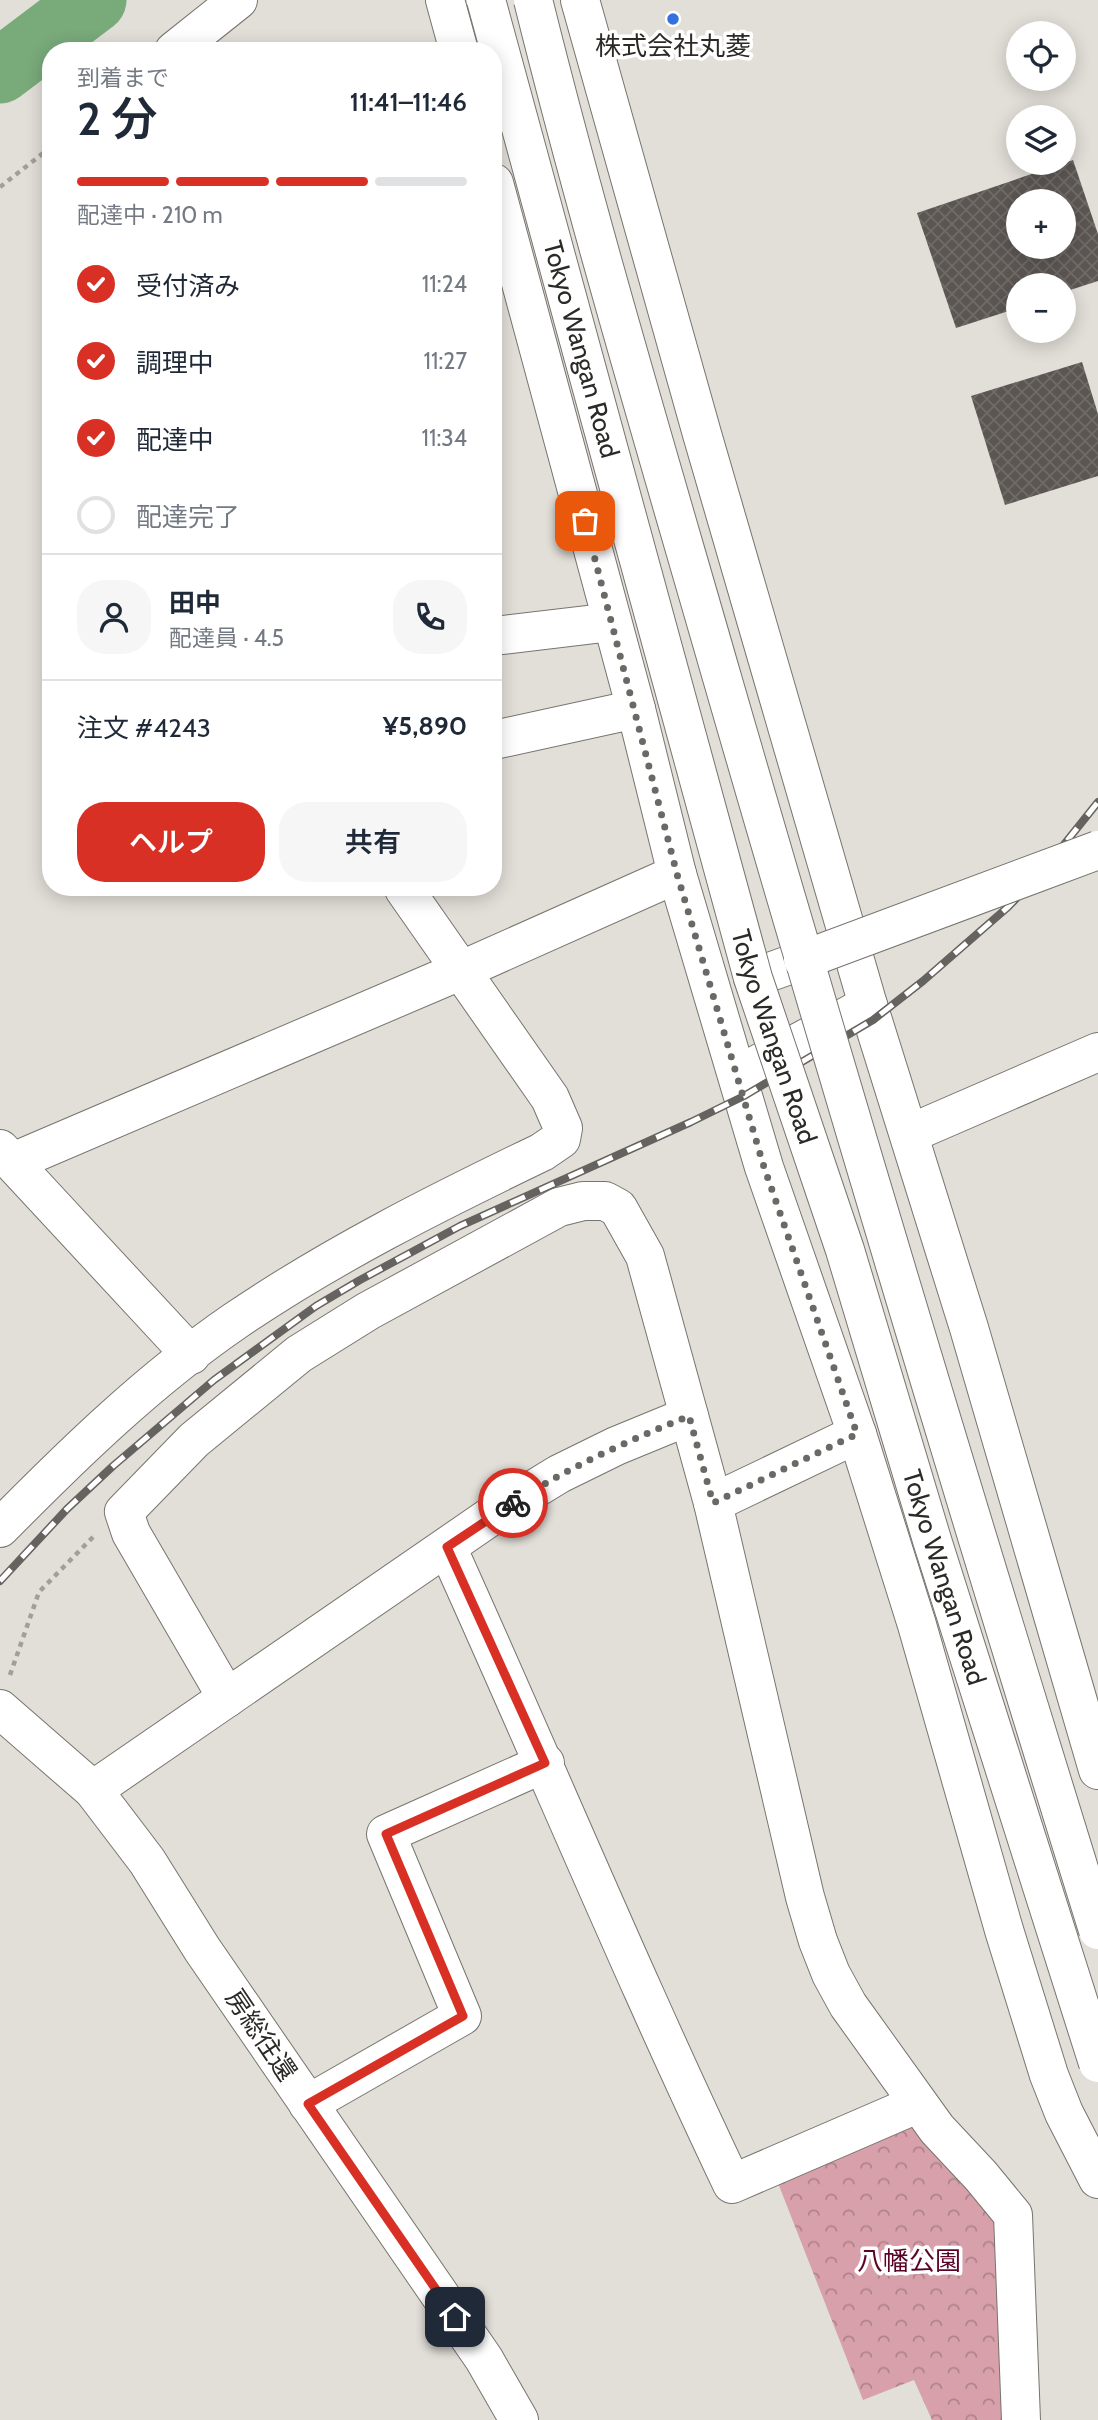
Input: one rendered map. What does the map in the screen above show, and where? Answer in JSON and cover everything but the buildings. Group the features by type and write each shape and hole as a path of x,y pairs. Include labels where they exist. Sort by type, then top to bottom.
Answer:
{"main road":[{"path":"185,42 239,0"},
{"path":"445,0 457,42"},
{"name":"Tokyo Wangan Road","path":"486,0 497,42"},
{"name":"Tokyo Wangan Road","path":"533,0 570,149 803,960 1098,1930"},
{"path":"580,0 702,434 869,1005 970,1328 1098,1770"},
{"name":"Tokyo Wangan Road","path":"502,59 753,978 853,1277 932,1541 1098,2063"},
{"path":"502,213 636,709 677,874 764,1167 857,1434 917,1625 1004,1930 1049,2075 1064,2113 1098,2179"},
{"path":"502,635 612,622"},
{"path":"502,738 636,709"},
{"path":"753,978 1098,850"},
{"path":"191,1354 6,1156 462,970 677,874"},
{"path":"7,1506 191,1354 291,1284 416,1213 542,1153 561,1139 563,1128 550,1098 409,896"},
{"path":"738,1075 869,1005"},
{"path":"909,1134 1098,1052"},
{"path":"227,1698 131,1533 124,1512 194,1440 299,1354 368,1311 559,1207 583,1200 605,1201 618,1209 645,1256 713,1503 805,1897 818,1941 831,1974 848,2005 917,2104 1013,2215 1021,2420"},
{"path":"93,1790 497,1512 559,1474 616,1446 689,1416"},
{"path":"713,1503 857,1434"},
{"path":"447,1547 545,1763 662,2037 733,2184 917,2104"},
{"name":"房総往還","path":"4,1694 93,1790 147,1861 202,1949 484,2359 519,2420"},
{"path":"308,2104 463,2016 386,1834 545,1763"}],"path":[{"path":"0,187 42,154"},
{"path":"4,1694 40,1592 82,1546 124,1512"}],"green space":[{"name":"八幡公園","path":"914,2123 1000,2218 1015,2420 932,2420 914,2380 863,2400 778,2183"}],"waterway":[{"path":"0,71 94,0"}],"railway":[{"path":"0,1581 67,1509 113,1466 214,1380 316,1306 460,1226 744,1096 873,1020 923,981 1008,907 1042,872 1098,802"}],"way so far":[{"path":"513,1503 559,1474 616,1446 689,1416 713,1503 857,1434 764,1167 677,874 585,521"}],"place":[{"name":"株式会社丸菱","path":"673,19"}],"route":[{"path":"455,2317 308,2104 463,2016 386,1834 545,1763 447,1547 513,1503"}]}
